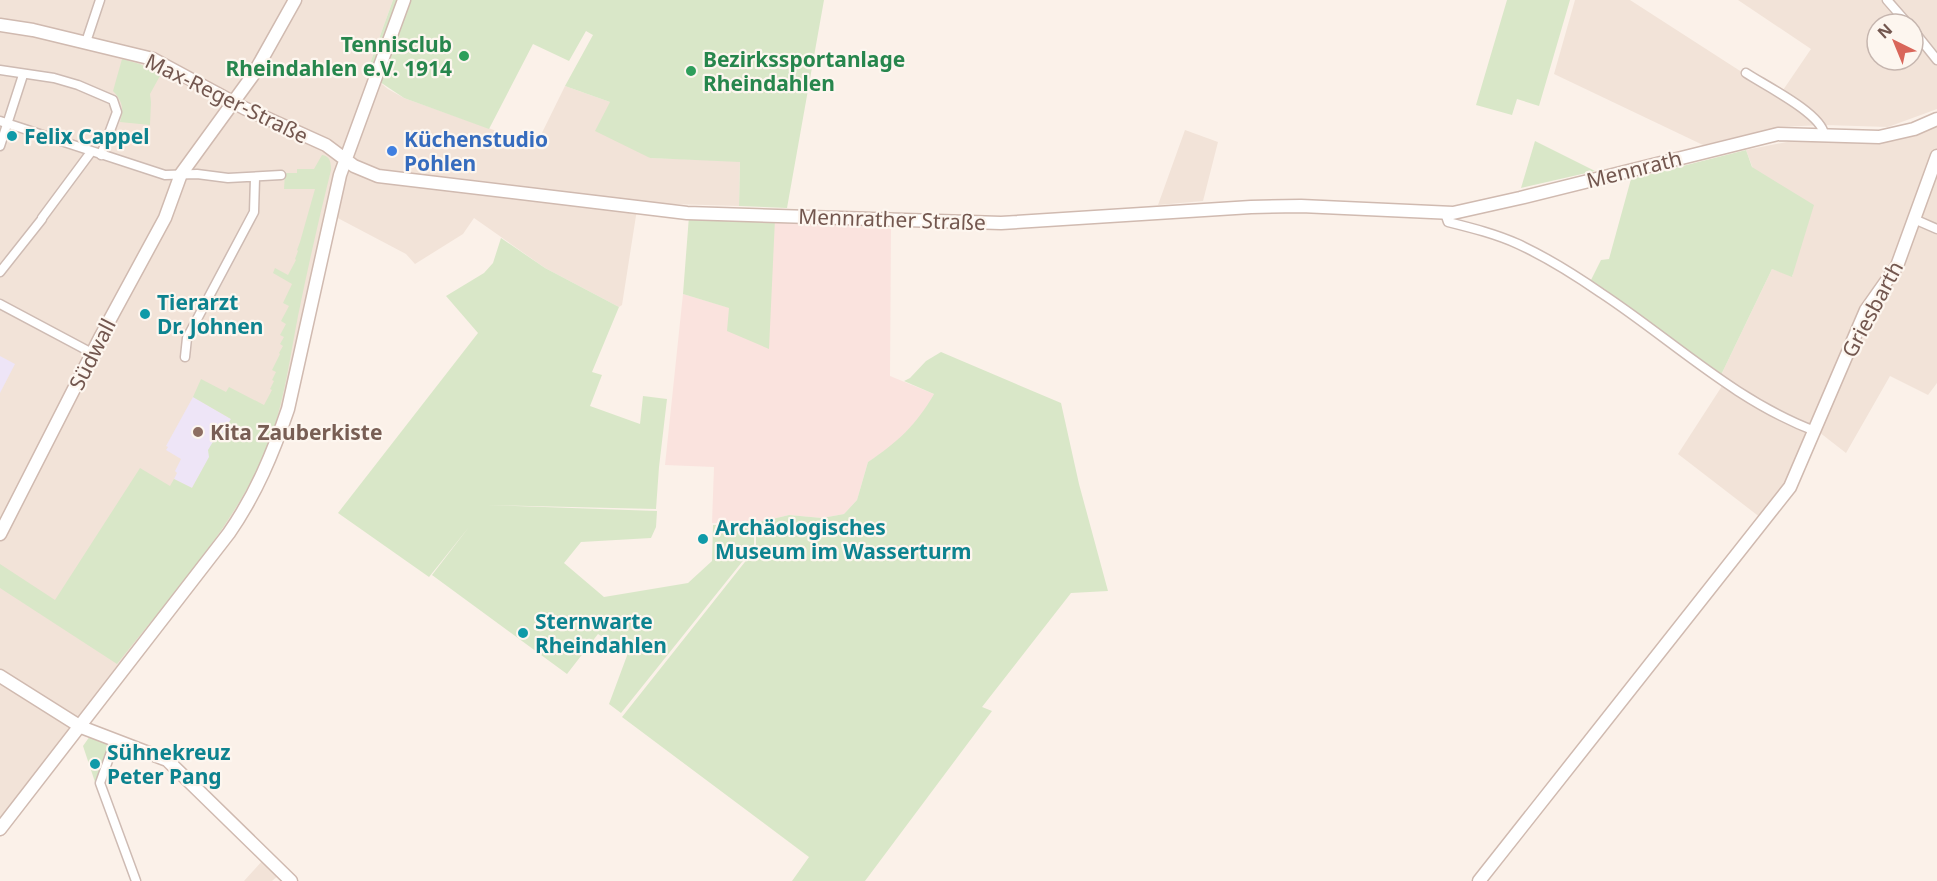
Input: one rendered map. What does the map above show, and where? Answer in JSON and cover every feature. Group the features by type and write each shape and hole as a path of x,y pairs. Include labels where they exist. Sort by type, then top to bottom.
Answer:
{"main road":[{"name":"Südwall","path":"0,534 92,353 165,218 181,174 253,75 295,0"},
{"path":"0,829 229,533 253,496 277,443 288,409 330,213 345,159 404,0"},
{"name":"Max-Reger-Straße","path":"0,25 33,30 153,59 234,102 326,145 345,159"},
{"name":"Mennrath","path":"1445,213 1503,202 1778,134 1879,137 1914,129 1937,119"},
{"name":"Griesbarth","path":"1479,881 1790,487 1866,310 1896,266 1937,156"},
{"name":"Mennrather Straße","path":"345,159 362,171 378,176 687,213 1001,223 1251,207 1301,206 1445,213"},
{"path":"0,676 81,727 167,760 291,881"}],"street":[{"path":"86,42 100,0"},
{"path":"1887,0 1898,12"},
{"path":"1925,45 1937,60"},
{"path":"0,70 54,78 78,85 113,100 117,112 100,155"},
{"path":"1746,73 1808,112 1823,128 1824,134"},
{"path":"0,146 4,122 23,75"},
{"path":"4,122 165,175 228,178 281,175"},
{"path":"0,272 91,152"},
{"path":"185,357 187,339 254,212 255,178"},
{"path":"1445,213 1448,222 1518,245 1556,266 1600,292 1742,393 1797,425 1815,431"},
{"path":"1914,219 1937,229"},
{"path":"0,304 92,353"},
{"path":"115,741 100,783 136,881"}],"shaded area":[{"path":"0,0 393,0 367,72 388,89 404,98 536,145 565,86 610,102 650,158 740,161 739,206 638,203 622,305 619,307 545,268 474,218 463,234 415,264 406,254 332,215 273,444 227,529 0,821"},
{"path":"1575,0 1630,0 1779,96 1811,49 1738,0 1937,0 1937,109 1888,127 1825,125 1778,127 1703,145 1554,74"},
{"path":"1937,124 1937,383 1928,395 1890,376 1846,453 1819,432 1788,486 1761,518 1678,454 1722,386 1721,375 1772,269 1793,276 1746,150 1797,140 1895,141"},
{"path":"1185,130 1218,142 1203,201 1158,205"},
{"path":"773,219 891,229 890,376 934,394 923,414 893,446 868,462 857,500 844,514 822,518 789,515 756,523 712,523 714,467 665,465 683,294 730,308"},
{"path":"0,356 15,364 0,393"},
{"name":"Kita Zauberkiste","path":"193,397 231,419 192,488 174,479 181,459 166,450 168,447 166,446"},
{"path":"263,860 279,875 272,881 244,881"}],"green space":[{"path":"393,0 399,0 370,74 367,72"},
{"name":"Bezirkssportanlage Rheindahlen","path":"409,0 824,0 787,208 739,206 740,162 650,158 595,131 610,102 565,86 593,35 586,31 569,61 533,44 489,129 404,98 380,82"},
{"path":"1507,0 1570,0 1539,106 1517,99 1512,115 1476,105"},
{"path":"122,59 161,74 150,94 150,125 120,122 122,106 113,91"},
{"path":"1535,141 1595,171 1521,188"},
{"path":"1746,150 1752,167 1814,205 1792,277 1772,269 1721,375 1590,282 1601,260 1609,259 1631,179"},
{"path":"322,155 330,160 331,170 298,316 285,387 270,440 249,485 215,539 117,664 0,588 0,564 55,600 140,468 170,486 174,479 192,488 209,457 208,450 231,419 193,397 201,379 226,392 229,387 264,405 272,390 270,389 274,381 272,380 276,372 272,370 283,346 280,344 284,337 280,335 286,324 281,321 289,306 283,303 292,284 273,273 275,268 288,275 296,260 315,189 284,189 285,173 297,173 297,169 314,169"},
{"path":"689,216 775,219 769,349 727,331 729,308 683,294"},
{"path":"501,238 545,268 619,307 592,372 602,375 590,406 640,424 643,396 667,399 656,509 486,505 657,511 656,527 651,538 581,542 564,563 604,597 688,583 712,561 713,525 754,525 754,547 621,713 609,704 628,653 598,634 567,674 432,575 469,527 429,577 338,513 478,333 446,296 484,273 493,263"},
{"path":"941,352 1061,403 1079,484 1108,591 1071,593 982,707 992,711 865,881 792,881 809,857 622,717 756,548 756,523 789,515 822,518 844,514 857,500 868,462 906,432 921,415 934,394 904,381 910,378 926,361"},
{"path":"90,736 107,743 108,747 101,765 96,761 94,768 101,767 95,782 83,746"}],"waterway":[{"path":"1810,455 1815,444"}],"place":[{"name":"Tennisclub Rheindahlen e.V. 1914","path":"464,56"},
{"name":"Bezirkssportanlage Rheindahlen","path":"691,71"},
{"name":"Felix Cappel","path":"12,136"},
{"name":"Küchenstudio Pohlen","path":"392,151"},
{"name":"Tierarzt Dr. Johnen","path":"145,314"},
{"name":"Kita Zauberkiste","path":"198,432"},
{"name":"Archäologisches Museum im Wasserturm","path":"703,539"},
{"name":"Sternwarte Rheindahlen","path":"523,633"},
{"name":"Sühnekreuz Peter Pang","path":"95,764"}]}
